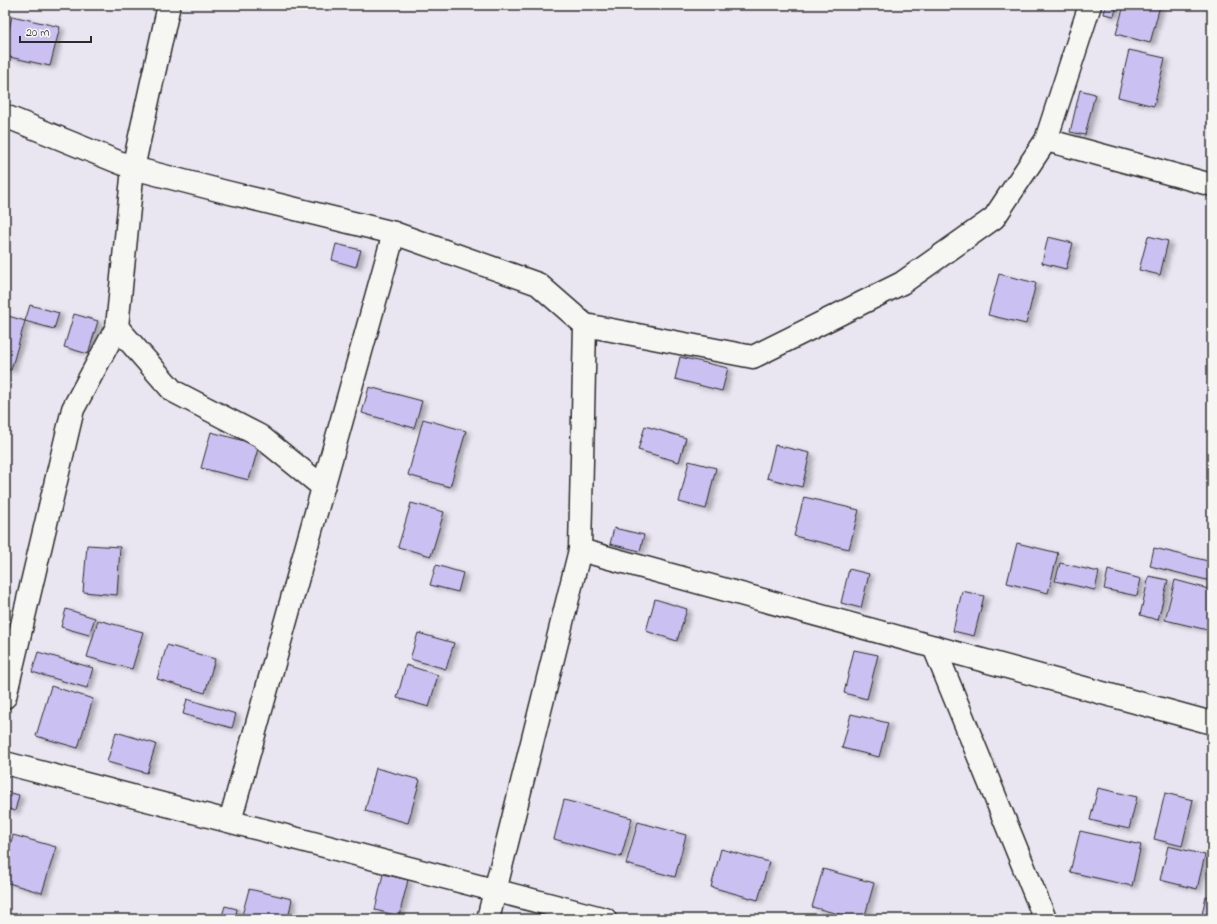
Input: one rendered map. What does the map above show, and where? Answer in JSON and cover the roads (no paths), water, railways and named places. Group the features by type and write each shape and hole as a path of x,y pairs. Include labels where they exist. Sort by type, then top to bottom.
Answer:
{"street":[{"path":"5,697 74,409 116,327 133,168 169,5"},
{"path":"5,116 133,168 394,233 538,284 585,325 753,357 902,283 994,218 1046,140 1090,5"},
{"path":"1046,140 1212,184"},
{"path":"230,821 394,233"},
{"path":"488,919 580,550 585,325"},
{"path":"116,327 173,391 260,436 324,487"},
{"path":"580,550 1212,723"},
{"path":"934,647 1045,919"},
{"path":"5,763 605,919"}]}
